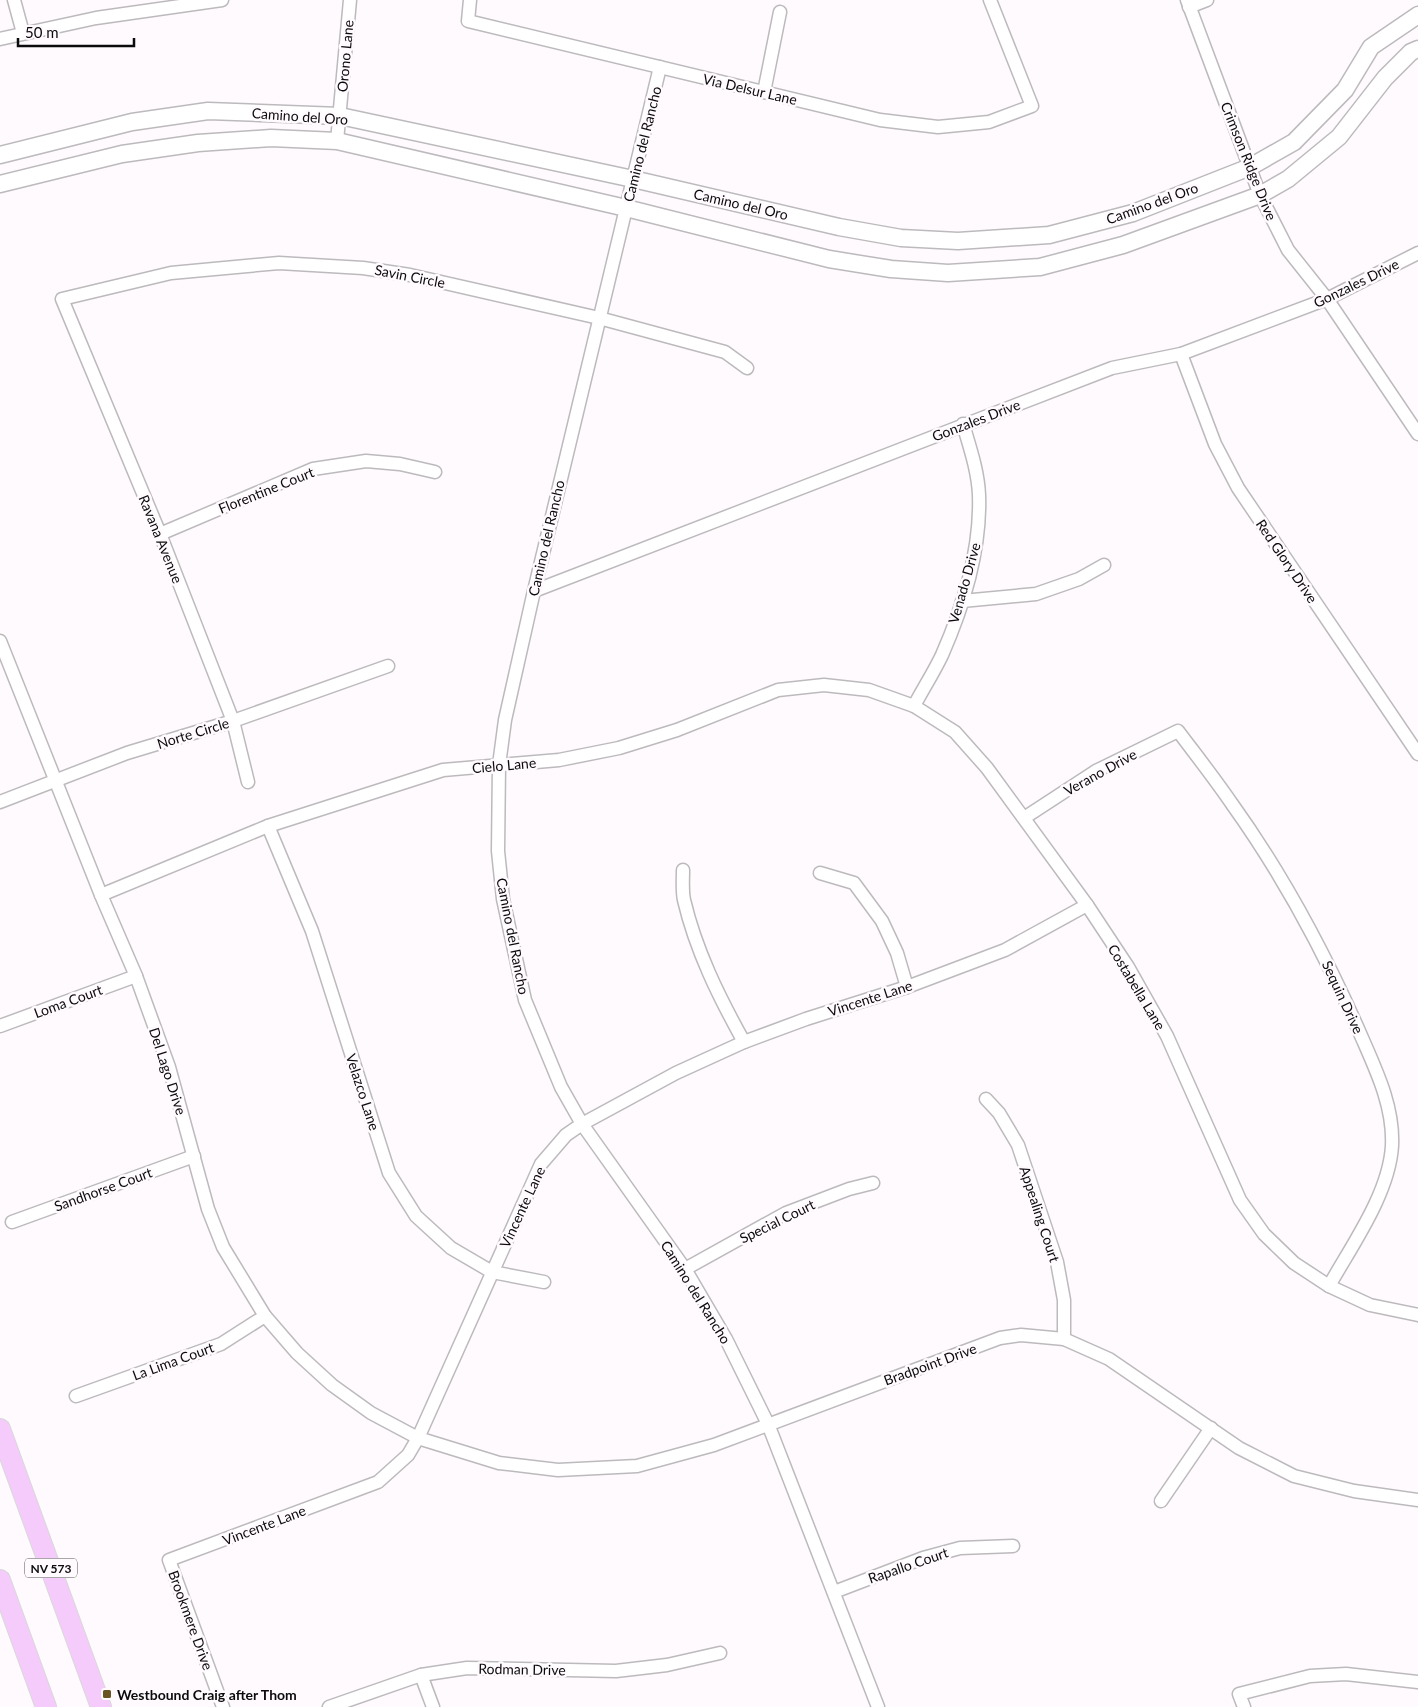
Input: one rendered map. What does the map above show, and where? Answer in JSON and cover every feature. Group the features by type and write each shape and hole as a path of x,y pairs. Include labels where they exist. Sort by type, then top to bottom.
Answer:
{"main road":[{"name":"NV 573","path":"0,1429 101,1707"},
{"path":"0,1580 46,1707"}],"street":[{"path":"14,0 23,33"},
{"path":"0,39 96,18 222,0"},
{"name":"Orono Lane","path":"337,141 350,0"},
{"name":"Via Delsur Lane","path":"470,0 468,21 880,120 938,127 989,122 1032,106 990,0"},
{"path":"1188,3 1207,0"},
{"name":"Crimson Ridge Drive","path":"1188,3 1260,195 1288,250 1326,299 1418,434"},
{"path":"764,92 780,12"},
{"name":"Camino del Oro","path":"0,155 132,122 208,111 340,116 633,179 839,227 901,238 958,241 1049,236 1133,213 1250,167 1294,142 1345,90 1372,46 1418,15"},
{"name":"Camino del Oro","path":"0,184 122,154 198,143 271,138 337,141 626,208 830,259 891,269 948,273 1040,267 1123,245 1260,195 1288,179 1340,137 1385,78 1411,52 1418,49"},
{"name":"Camino del Rancho","path":"660,68 504,720 499,765 498,851 503,899 525,1000 562,1087 582,1124 685,1269 726,1339 768,1424 878,1707"},
{"name":"Gonzales Drive","path":"534,591 962,424 1112,368 1181,354 1326,299 1418,253"},
{"name":"Savin Circle","path":"62,299 171,273 279,263 363,268 410,274 599,318 725,352 747,368"},
{"name":"Ravana Avenue","path":"62,299 160,534 233,721 248,782"},
{"name":"Red Glory Drive","path":"1181,354 1215,444 1238,488 1418,754"},
{"name":"Venado Drive","path":"914,706 942,655 962,601 974,560 979,519 979,494 974,461 962,424"},
{"name":"Florentine Court","path":"160,534 313,469 366,461 400,464 435,472"},
{"path":"962,601 1036,594 1079,579 1104,565"},
{"name":"Del Lago Drive","path":"0,641 101,895 136,976 169,1067 208,1209 224,1246 265,1316 297,1353 332,1385 371,1412 418,1438"},
{"name":"Norte Circle","path":"0,802 127,753 233,721 388,666"},
{"name":"Cielo Lane","path":"101,895 268,826 443,770 559,760 619,748 677,730 778,690 824,685 869,690 914,706"},
{"name":"Costabella Lane","path":"914,706 955,732 988,768 1087,905 1128,967 1166,1036 1240,1200 1264,1234 1294,1263 1329,1286 1370,1305 1418,1315"},
{"name":"Verano Drive","path":"1024,818 1096,771 1178,731"},
{"name":"Sequin Drive","path":"1178,731 1233,805 1294,901 1337,981 1382,1085 1390,1116 1392,1146 1386,1177 1374,1205 1329,1286"},
{"name":"Velazco Lane","path":"268,826 312,931 389,1173 416,1216 451,1248 492,1272 544,1282"},
{"path":"683,870 684,899 703,959 720,1000 744,1042"},
{"path":"820,873 854,883 882,921 897,953 907,987"},
{"name":"Vincente Lane","path":"169,1560 378,1482 408,1455 418,1438 541,1164 566,1135 582,1124 676,1073 744,1042 806,1019 907,987 1005,950 1087,905"},
{"name":"Loma Court","path":"0,1026 136,976"},
{"name":"Appealing Court","path":"986,1099 998,1113 1018,1145 1054,1253 1064,1300 1064,1339"},
{"name":"Sandhorse Court","path":"12,1222 194,1156"},
{"name":"Special Court","path":"685,1269 786,1213 849,1189 873,1183"},
{"name":"La Lima Court","path":"76,1396 221,1344 265,1316"},
{"name":"Bradpoint Drive","path":"418,1438 499,1463 558,1470 637,1466 714,1445 1000,1338 1021,1335 1064,1339 1109,1359 1239,1448 1294,1476 1354,1491 1418,1500"},
{"path":"1161,1501 1210,1428"},
{"name":"Rapallo Court","path":"834,1592 923,1558 960,1548 1013,1546"},
{"name":"Brookmere Drive","path":"169,1560 222,1707"},
{"name":"Rodman Drive","path":"329,1707 421,1675 466,1668 616,1671 667,1665 720,1653"},
{"path":"1244,1707 1239,1694 1310,1676 1346,1674 1418,1682"},
{"path":"421,1675 433,1707"}],"place":[{"name":"Westbound Craig after Thom","path":"107,1694"}]}
